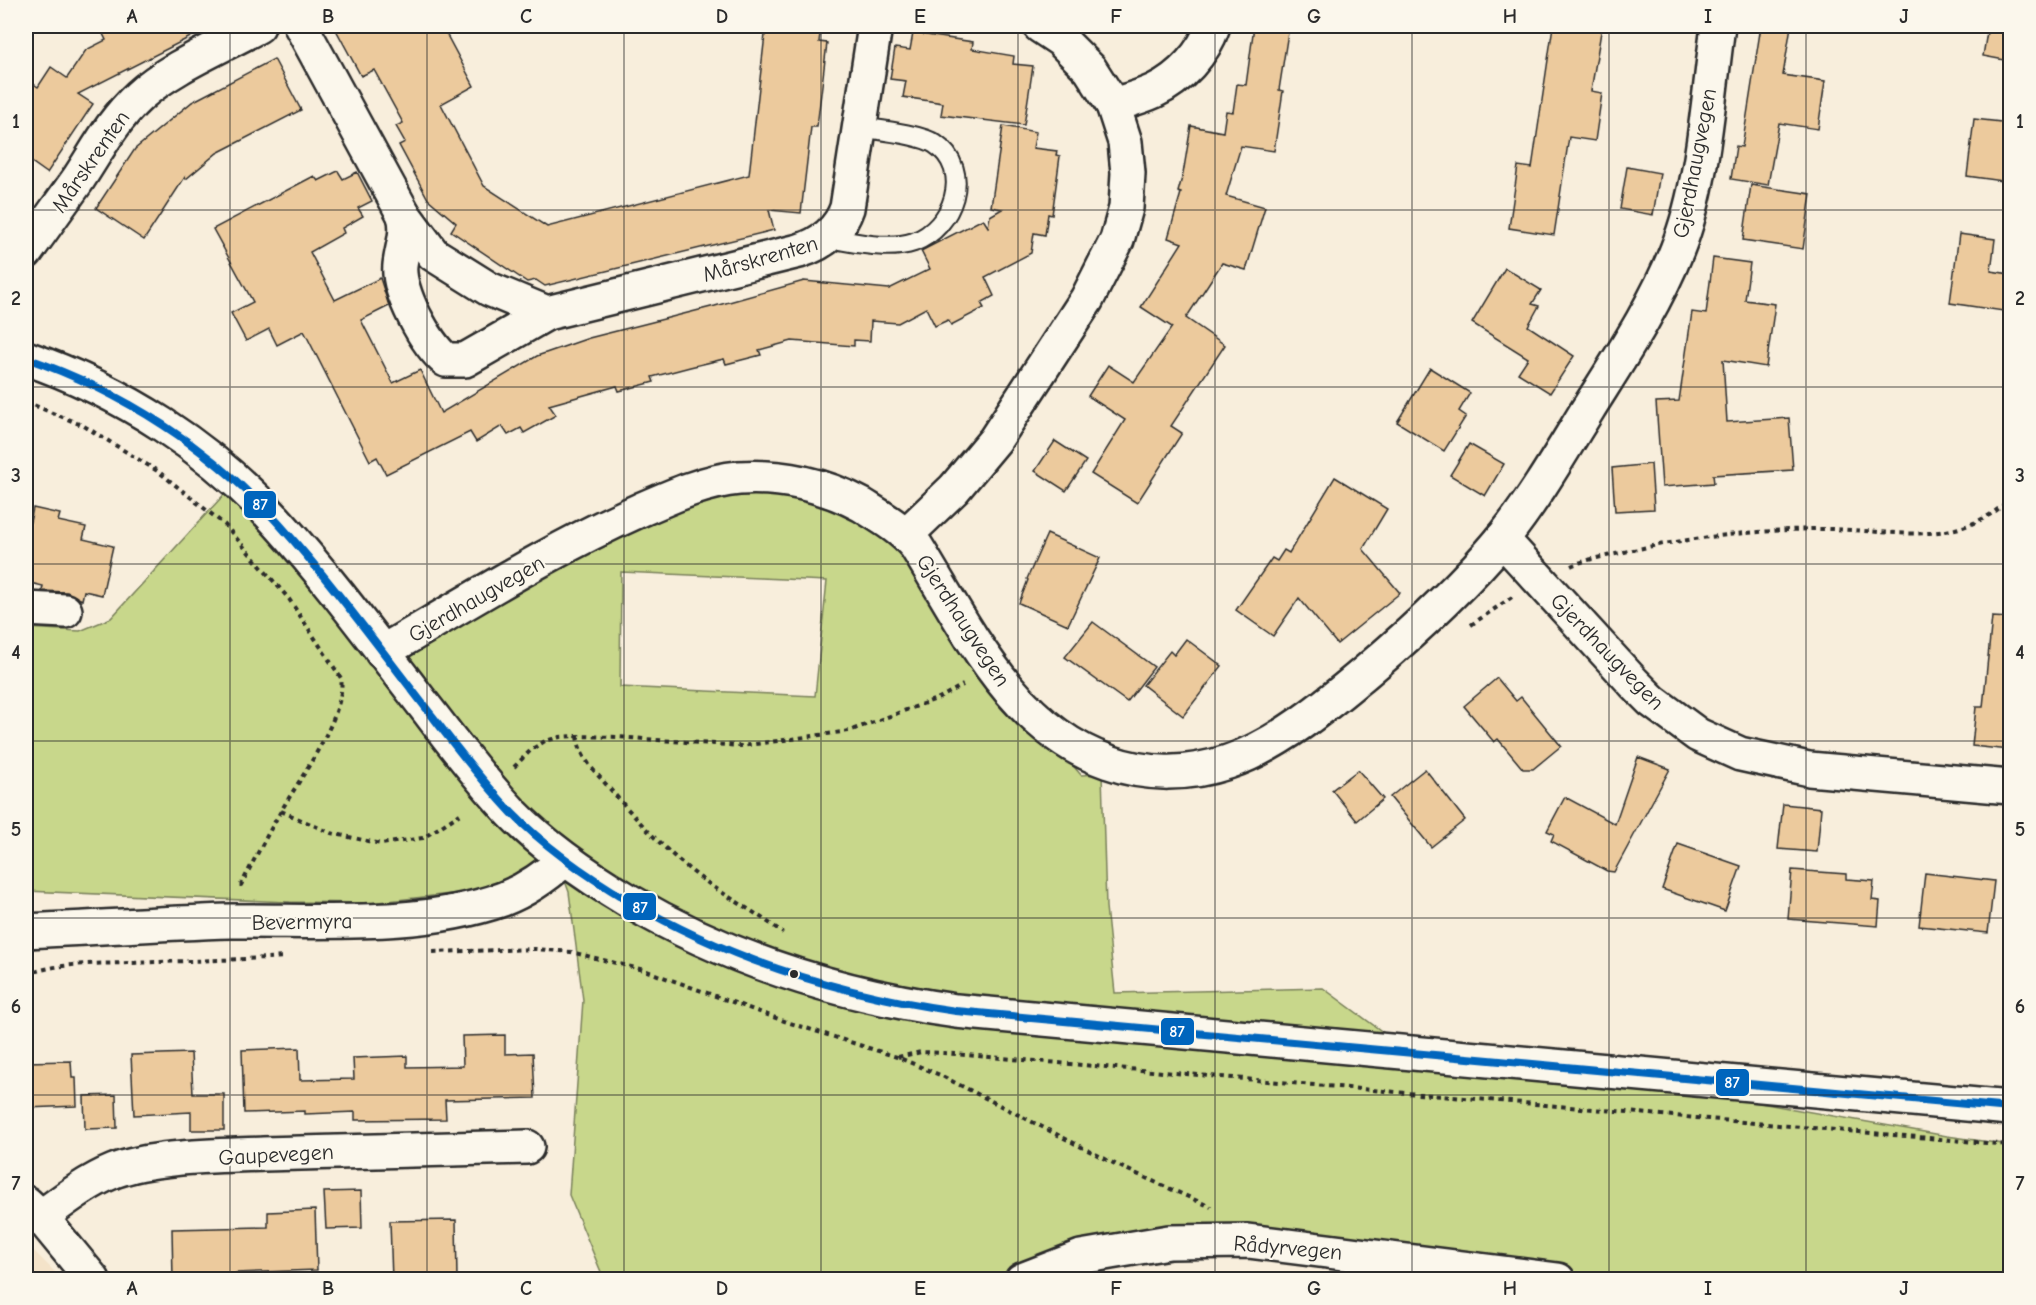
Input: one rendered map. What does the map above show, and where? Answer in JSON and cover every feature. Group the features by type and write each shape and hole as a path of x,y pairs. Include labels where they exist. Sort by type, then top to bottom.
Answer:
{"street":[{"name":"Mårskrenten","path":"26,252 78,180 122,112 160,79 258,26"},
{"name":"Mårskrenten","path":"301,26 404,214 433,254 489,289 547,313"},
{"name":"Mårskrenten","path":"404,214 407,233 400,266 400,282 432,346 446,360 465,360 547,313 799,251 827,238 844,218 874,26"},
{"path":"907,534 954,489 995,440 1087,299 1117,240 1126,208 1128,172 1125,142 1113,105 1090,69 1061,40 1040,26"},
{"path":"1113,105 1154,91 1183,72 1209,39 1213,26"},
{"name":"Gjerdhaugvegen","path":"382,652 446,612 604,526 706,484 738,478 769,477 796,481 828,490 884,518 907,534 996,675 1025,707 1060,737 1107,762 1154,773 1180,772 1227,762 1289,731 1334,699 1396,646 1454,591 1502,539 1531,501 1615,366 1659,290 1677,250 1691,206 1699,163 1718,26"},
{"path":"26,358 68,372 136,408 173,431 226,472 278,522 459,751 513,813 564,860 614,892 692,935 777,969 815,981 912,1005 956,1011 2010,1108"},
{"name":"Gjerdhaugvegen","path":"1502,539 1652,701 1698,735 1740,754 1809,769 2010,787"},
{"path":"26,609 65,611"},
{"name":"Bevermyra","path":"26,931 231,921 383,920 437,915 503,899 546,876 564,860"},
{"name":"Gaupevegen","path":"93,1280 33,1210 115,1171 156,1161 221,1156 527,1147"},
{"name":"Rådyrvegen","path":"1022,1280 1081,1257 1158,1244 1248,1241 1558,1280"}],"lane":[{"path":"827,238 889,246 915,242 939,224 953,202 957,181 955,167 948,155 933,142 914,136 859,127"}],"path":[{"path":"26,402 84,426 159,472 225,525 289,598 341,678 343,691 322,745 281,811 241,885"},
{"path":"1469,627 1497,606 1540,580 1578,563 1657,545 1760,531 1818,529 1892,534 1932,533 1972,525 1998,510 2010,499"},
{"path":"512,768 532,749 545,741 577,736 741,746 849,731 939,698 966,683"},
{"path":"577,736 583,758 633,816 700,878 732,900 758,914 787,936 777,969"},
{"path":"281,811 331,833 381,844 423,838 460,814"},
{"path":"424,952 536,949 571,952 644,970 787,1022 897,1057 940,1075 1119,1166 1212,1207"},
{"path":"26,975 36,971 75,966 288,957"},
{"path":"897,1057 921,1052 954,1053 2010,1145"}],"shaded area":[{"path":"26,1243 54,1271 61,1279 26,1279"}],"green space":[{"path":"726,476 852,484 982,660 1081,775 1102,774 1106,907 1115,993 1323,988 1391,1038 1947,1136 2010,1145 2010,1279 1415,1279 1134,1238 1007,1279 604,1279 569,1195 583,1000 569,892 565,881 370,903 26,891 26,628 80,631 111,618 230,488 390,633","holes":["621,572 827,581 815,696 620,687"]}],"building":[{"path":"99,26 212,26 78,94 93,104 47,173 26,158 26,79 38,87 51,67 67,78 86,50 106,40"},
{"path":"334,26 442,26 474,86 441,104 484,186 547,227 749,175 766,26 821,26 819,42 827,43 817,127 811,127 801,213 769,210 774,230 545,286 536,280 527,282 451,231 456,223 428,199 399,145 405,142 396,126 403,123 374,70 361,76"},
{"path":"1254,26 1289,26 1279,90 1283,91 1274,151 1241,146 1226,196 1265,207 1246,270 1222,263 1186,318 1225,345 1171,426 1182,433 1137,503 1091,474 1125,420 1088,396 1108,365 1134,382 1172,327 1141,307 1182,243 1168,238 1181,193 1178,192 1191,126 1223,132 1226,111 1233,112 1237,84 1246,85"},
{"path":"1553,26 1602,26 1591,91 1602,93 1595,141 1569,137 1554,235 1509,228 1518,166 1532,168"},
{"path":"1761,26 1791,26 1783,75 1825,81 1818,129 1779,123 1768,185 1731,179 1736,146 1742,147"},
{"path":"1988,26 2010,26 2010,61 1983,56"},
{"path":"913,33 973,42 972,49 1014,56 1013,64 1033,66 1024,125 941,115 943,103 903,97 906,81 890,79 895,48 910,50"},
{"path":"274,59 301,110 217,153 186,179 185,177 144,240 96,208 135,149 192,102"},
{"path":"1974,119 2010,123 2010,182 1967,176"},
{"path":"1003,126 1036,132 1033,148 1057,151 1056,155 1060,156 1052,215 1048,214 1045,235 1034,233 1031,253 985,277 994,296 981,303 984,308 951,325 948,320 935,326 926,308 898,323 871,321 870,341 854,340 854,346 792,341 759,350 761,355 726,364 724,359 690,367 652,377 654,382 619,391 617,386 549,405 556,415 524,433 521,428 508,435 502,426 476,442 470,432 386,474 377,457 370,461 304,331 277,345 269,329 246,341 231,313 253,302 213,229 314,176 318,181 338,171 343,179 357,172 372,201 358,208 363,216 342,228 344,233 310,252 335,300 380,278 389,306 361,320 393,383 420,370 441,413 537,356 589,338 804,281 889,289 930,269 921,251 983,219 988,227 990,216 1002,209 991,207"},
{"path":"1627,167 1660,173 1653,215 1620,209"},
{"path":"1751,185 1811,194 1803,249 1743,240"},
{"path":"1959,234 1995,239 1991,271 2010,274 2010,312 1950,303"},
{"path":"1713,258 1750,263 1745,300 1775,304 1766,367 1723,360 1727,422 1789,418 1793,470 1713,475 1714,483 1662,487 1656,402 1679,401 1692,312 1706,314"},
{"path":"1505,268 1541,290 1532,304 1539,306 1528,326 1574,356 1550,393 1518,373 1528,358 1472,323"},
{"path":"1430,368 1470,393 1459,411 1466,416 1444,451 1397,422"},
{"path":"1055,441 1086,461 1066,491 1035,471"},
{"path":"1469,444 1504,464 1485,496 1450,475"},
{"path":"1651,464 1654,509 1615,511 1612,468"},
{"path":"1335,477 1387,509 1363,549 1400,593 1337,644 1299,598 1273,636 1236,610 1272,558 1277,561 1284,550 1289,553"},
{"path":"33,508 60,514 58,521 86,527 83,539 113,546 102,595 84,591 82,600 67,592 42,591 43,586 26,582 26,521 30,522"},
{"path":"1047,534 1100,558 1068,625 1019,603"},
{"path":"1992,617 2010,618 2010,750 1972,746 1976,707 1983,707"},
{"path":"1093,622 1154,667 1127,702 1065,657"},
{"path":"1186,639 1222,666 1183,716 1143,685 1170,651 1174,655"},
{"path":"1497,678 1516,701 1521,697 1561,746 1533,769 1523,769 1498,739 1494,742 1464,706"},
{"path":"1638,757 1670,769 1614,872 1607,871 1551,841 1554,834 1547,831 1565,797 1615,824"},
{"path":"1425,769 1465,820 1431,847 1390,797"},
{"path":"1358,770 1383,799 1357,821 1332,790"},
{"path":"1783,804 1821,808 1817,852 1778,849"},
{"path":"1678,844 1741,866 1725,911 1662,889"},
{"path":"1792,870 1846,874 1846,879 1874,881 1872,900 1880,901 1878,926 1788,919"},
{"path":"1925,873 1994,881 1988,933 1919,926"},
{"path":"505,1035 505,1054 533,1053 535,1098 445,1100 446,1119 355,1120 355,1112 244,1113 242,1050 299,1048 300,1080 354,1079 353,1058 407,1056 407,1067 463,1066 462,1036"},
{"path":"191,1053 193,1094 224,1094 224,1130 191,1130 191,1112 134,1115 131,1055"},
{"path":"71,1061 72,1078 76,1078 77,1106 26,1108 26,1062"},
{"path":"116,1095 117,1128 85,1129 84,1096"},
{"path":"361,1191 362,1228 326,1229 324,1192"},
{"path":"315,1210 317,1270 236,1273 236,1280 173,1280 172,1229 268,1227 268,1212"},
{"path":"456,1220 457,1279 392,1280 390,1221"}],"transit line":[{"name":"87","path":"26,358 96,387 163,425 194,447 253,496 358,619 481,778 512,813 553,850 629,901 667,922 747,958 829,985 956,1011 2010,1108"}]}
